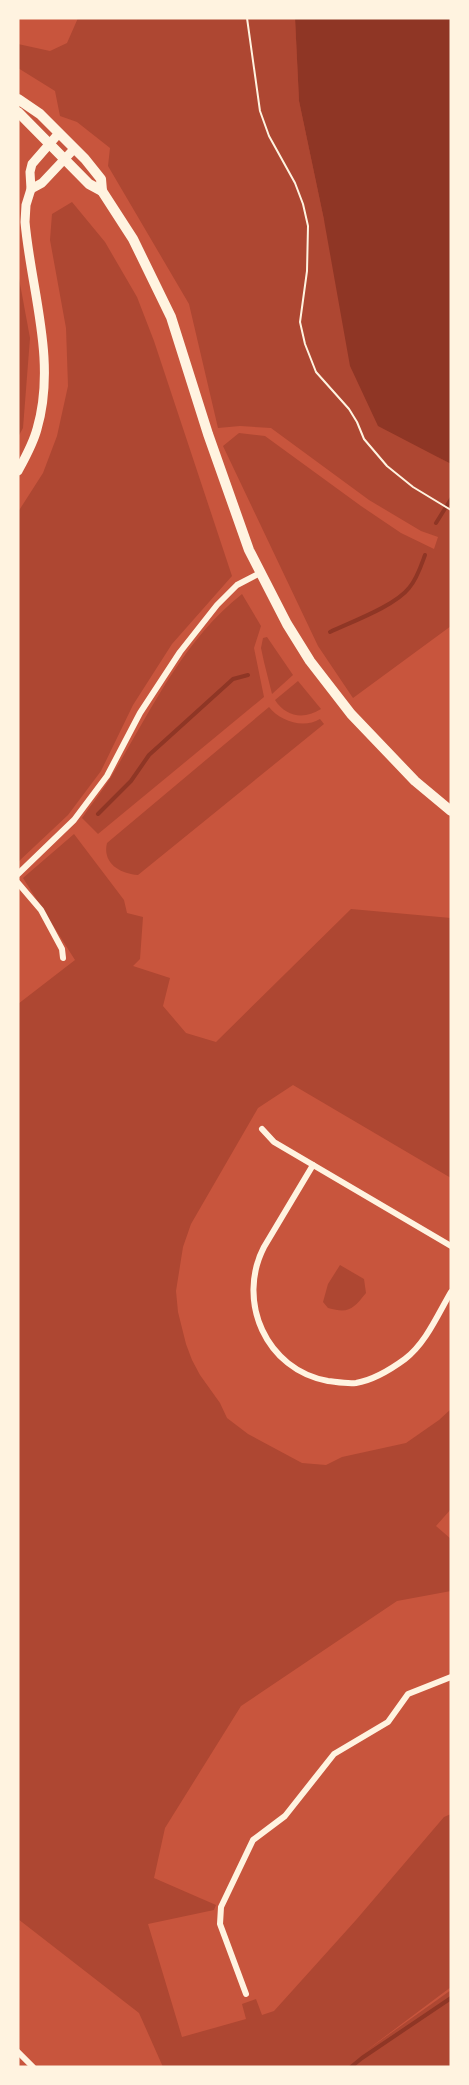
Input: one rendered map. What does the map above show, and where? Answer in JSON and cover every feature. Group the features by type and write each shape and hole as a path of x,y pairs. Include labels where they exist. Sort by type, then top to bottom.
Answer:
{"main road":[{"path":"18,99 40,114 101,179 102,191 133,239 171,317 208,434 249,550 287,624 310,661 351,714 415,781 451,811"},
{"path":"18,112 89,184 102,191"}],"street":[{"path":"18,471 38,429 46,374 44,345 25,222 26,206 31,189 30,172 32,164 59,133"},
{"path":"31,189 42,183 74,149"},
{"path":"18,874 74,820 107,776 146,704 180,652 217,605 237,585 260,573"},
{"path":"18,883 41,910 62,948 63,958"},
{"path":"262,1129 274,1142 451,1246"},
{"path":"313,1165 256,1261 253,1275 254,1308 264,1335 273,1348 291,1365 314,1378 336,1382 355,1383 382,1375 406,1358 419,1344 451,1292"},
{"path":"246,1994 220,1924 221,1907 253,1840 285,1816 334,1754 388,1722 408,1694 451,1677"},
{"path":"18,2052 33,2067"}],"path":[{"path":"247,18 260,111 268,136 295,183 308,226 307,271 300,322 305,344 316,372 348,409 357,422 364,439 387,466 413,487 451,510"}],"shaded area":[{"path":"78,18 295,18 299,101 324,220 438,457 451,464 451,626 353,698 318,646 223,446 239,433 265,436 401,533 434,549 438,537 421,531 369,500 271,428 240,426 218,428 189,304 108,166 110,148 77,122 60,116 55,91 18,68 18,44 50,51 67,43"},
{"path":"295,18 451,18 451,464 378,426 350,366 324,220 299,101"},
{"path":"72,202 105,242 137,297 154,341 232,576 172,644 133,705 101,771 68,815 18,862 18,512 43,473 57,436 68,386 66,328 50,240 52,214"},
{"path":"18,273 30,338 23,428 18,437"},
{"path":"242,594 261,626 254,648 264,697 98,834 82,818 111,777 184,656 202,633"},
{"path":"267,637 293,675 272,694 261,648 263,638"},
{"path":"298,681 321,709 308,715 296,715 279,706 275,700"},
{"path":"269,707 285,720 306,723 320,719 324,724 138,875 119,870 110,862 106,850 107,843"},
{"path":"74,834 124,900 127,913 143,917 140,959 133,966 170,978 163,1006 186,1033 216,1042 351,909 451,918 451,1178 293,1085 258,1108 191,1224 183,1247 176,1291 178,1312 192,1360 227,1418 248,1434 302,1463 326,1465 342,1457 406,1443 451,1409 451,1509 436,1526 451,1539 451,1591 397,1601 241,1706 165,1828 154,1878 216,1905 214,1910 148,1924 182,2037 246,2019 242,2004 256,1999 262,2015 274,2011 444,1817 451,1814 451,1987 363,2053 451,1990 451,2067 163,2067 139,2013 18,1919 18,1004 75,960 23,878"},
{"path":"340,1265 364,1279 366,1293 354,1306 346,1310 328,1308 323,1302 328,1284"}],"waterway":[{"path":"436,523 451,499"},
{"path":"330,632 383,607 402,595 414,581 425,555"},
{"path":"98,814 131,781 149,755 233,679 248,675"},
{"path":"351,2067 451,1998"}]}
